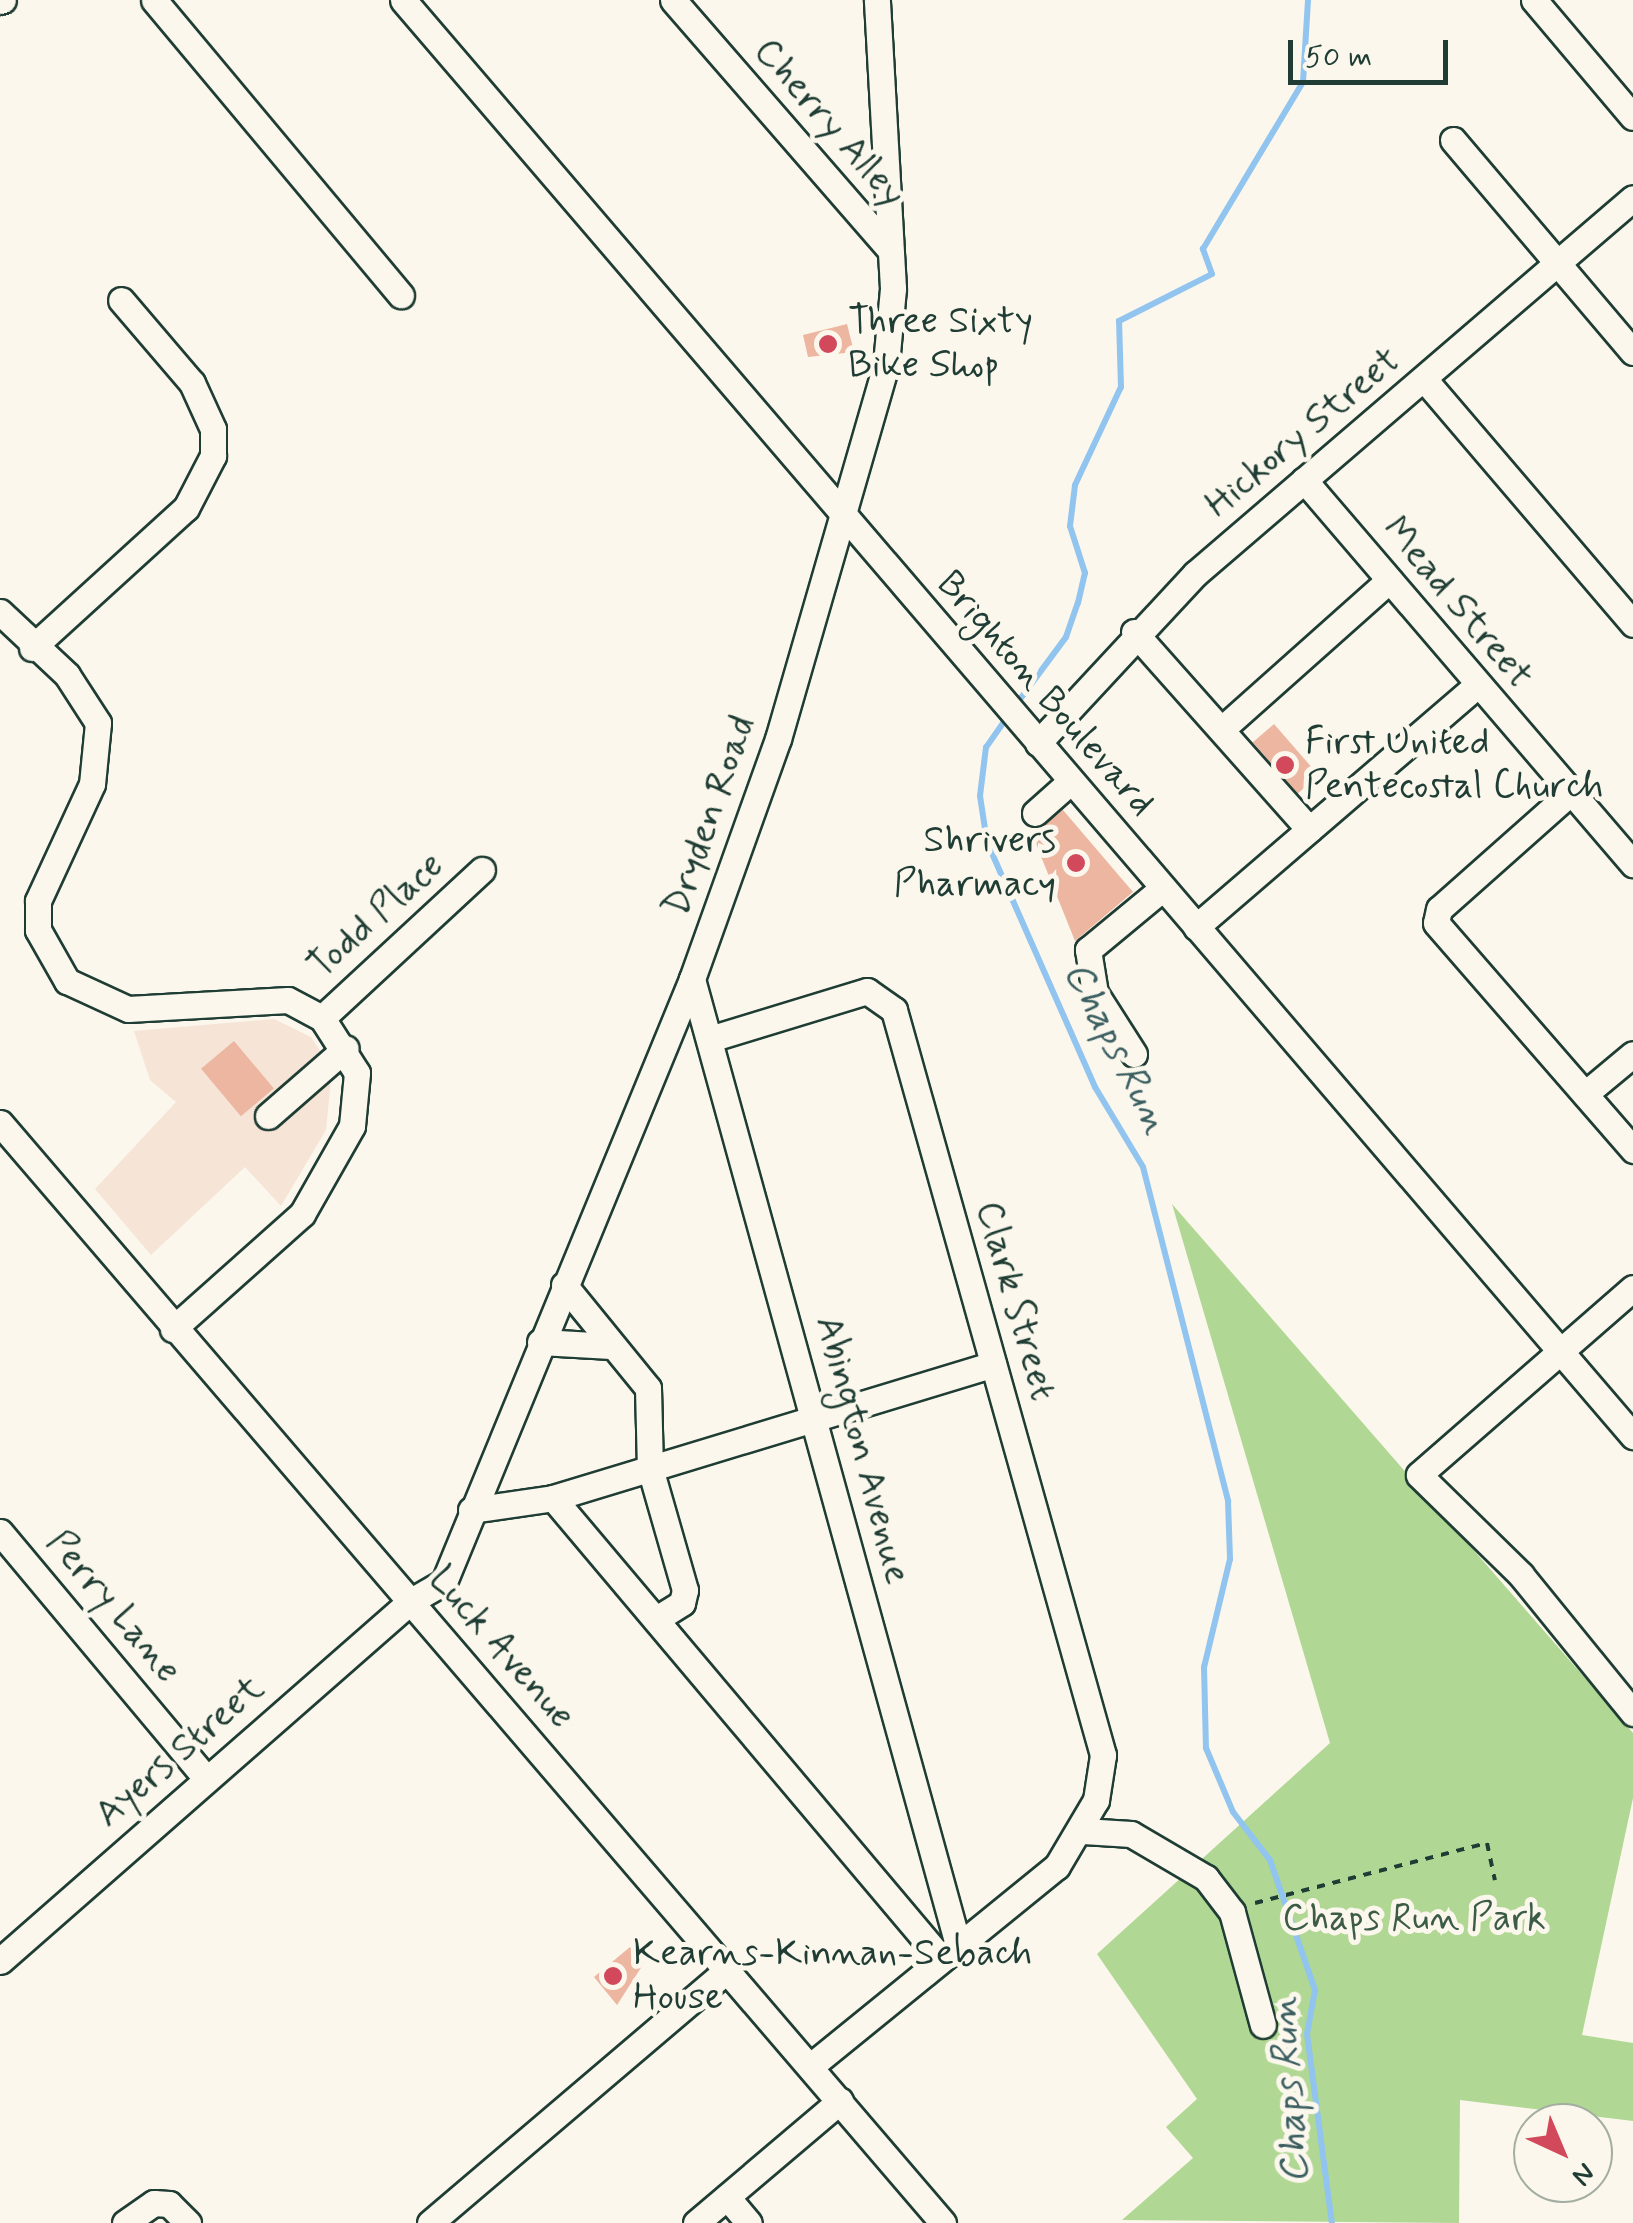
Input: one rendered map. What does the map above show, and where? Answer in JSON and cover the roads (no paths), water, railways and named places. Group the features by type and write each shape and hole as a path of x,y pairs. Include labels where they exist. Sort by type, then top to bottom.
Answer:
{"street":[{"path":"154,0 401,295"},
{"name":"Brighton Boulevard","path":"403,0 990,690 1633,1436"},
{"name":"Cherry Alley","path":"673,0 890,250"},
{"name":"Dryden Road","path":"411,1601 444,1582 692,979 778,739 886,364 890,250 878,0"},
{"path":"1534,0 1633,118"},
{"path":"1453,140 1633,352"},
{"name":"Hickory Street","path":"1030,735 1134,632 1304,480 1633,198"},
{"path":"32,648 186,508 213,456 199,394 121,300"},
{"path":"1424,379 1633,624"},
{"name":"Mead Street","path":"1304,480 1633,864"},
{"path":"1222,730 1388,581"},
{"path":"0,612 32,648 67,675 98,722 92,784 38,901 38,930 67,981 128,1009 274,999 322,1018 346,1048 357,1073 352,1126 302,1214 172,1329"},
{"path":"1134,632 1310,829"},
{"path":"1196,927 1477,684"},
{"path":"1034,813 1070,781"},
{"path":"1571,792 1440,909 1436,923 1633,1150"},
{"name":"Todd Place","path":"322,1018 482,870"},
{"path":"1134,1054 1095,992 1088,950 1163,888"},
{"name":"Abington Avenue","path":"692,979 712,1038 814,1419 948,1948"},
{"name":"Clark Street","path":"712,1038 866,991 894,1010 1100,1735 1096,1800 1083,1831 1056,1866 948,1948 810,2067"},
{"path":"268,1116 346,1048"},
{"path":"1585,1094 1633,1054"},
{"name":"Luck Avenue","path":"2,1131 411,1601 943,2223"},
{"path":"564,1285 648,1388 650,1468 685,1590 682,1603 656,1619"},
{"path":"1633,1288 1419,1475 1521,1576 1633,1714"},
{"path":"540,1342 611,1346"},
{"path":"471,1510 553,1498 993,1364"},
{"path":"553,1498 948,1948"},
{"name":"Perry Lane","path":"0,1532 206,1778"},
{"name":"Ayers Street","path":"0,1961 411,1601"},
{"path":"1083,1831 1131,1834 1206,1878 1232,1912 1263,2026"},
{"path":"430,2223 728,1969"},
{"path":"696,2223 840,2101"},
{"path":"727,2196 749,2223"},
{"path":"125,2223 154,2204 169,2204 188,2223"}],"waterway":[{"name":"Chaps Run","path":"1015,706 1066,637 1078,603 1085,573 1070,526 1075,485 1121,387 1119,321 1212,274 1203,249 1303,82 1308,0"},
{"name":"Chaps Run","path":"1008,716 986,747 980,796 987,842 1095,1087 1143,1167 1228,1501 1230,1559 1204,1667 1206,1748 1233,1812 1270,1860 1315,1990 1307,2034 1332,2223"}],"place":[{"name":"Three Sixty Bike Shop","path":"828,344"},
{"name":"First United Pentecostal Church","path":"1285,765"},
{"name":"Shrivers Pharmacy","path":"1076,863"},
{"name":"Kearns-Kinnan-Sebach House","path":"613,1976"}],"park label":[{"name":"Chaps Run Park","path":"1414,1919"}]}
